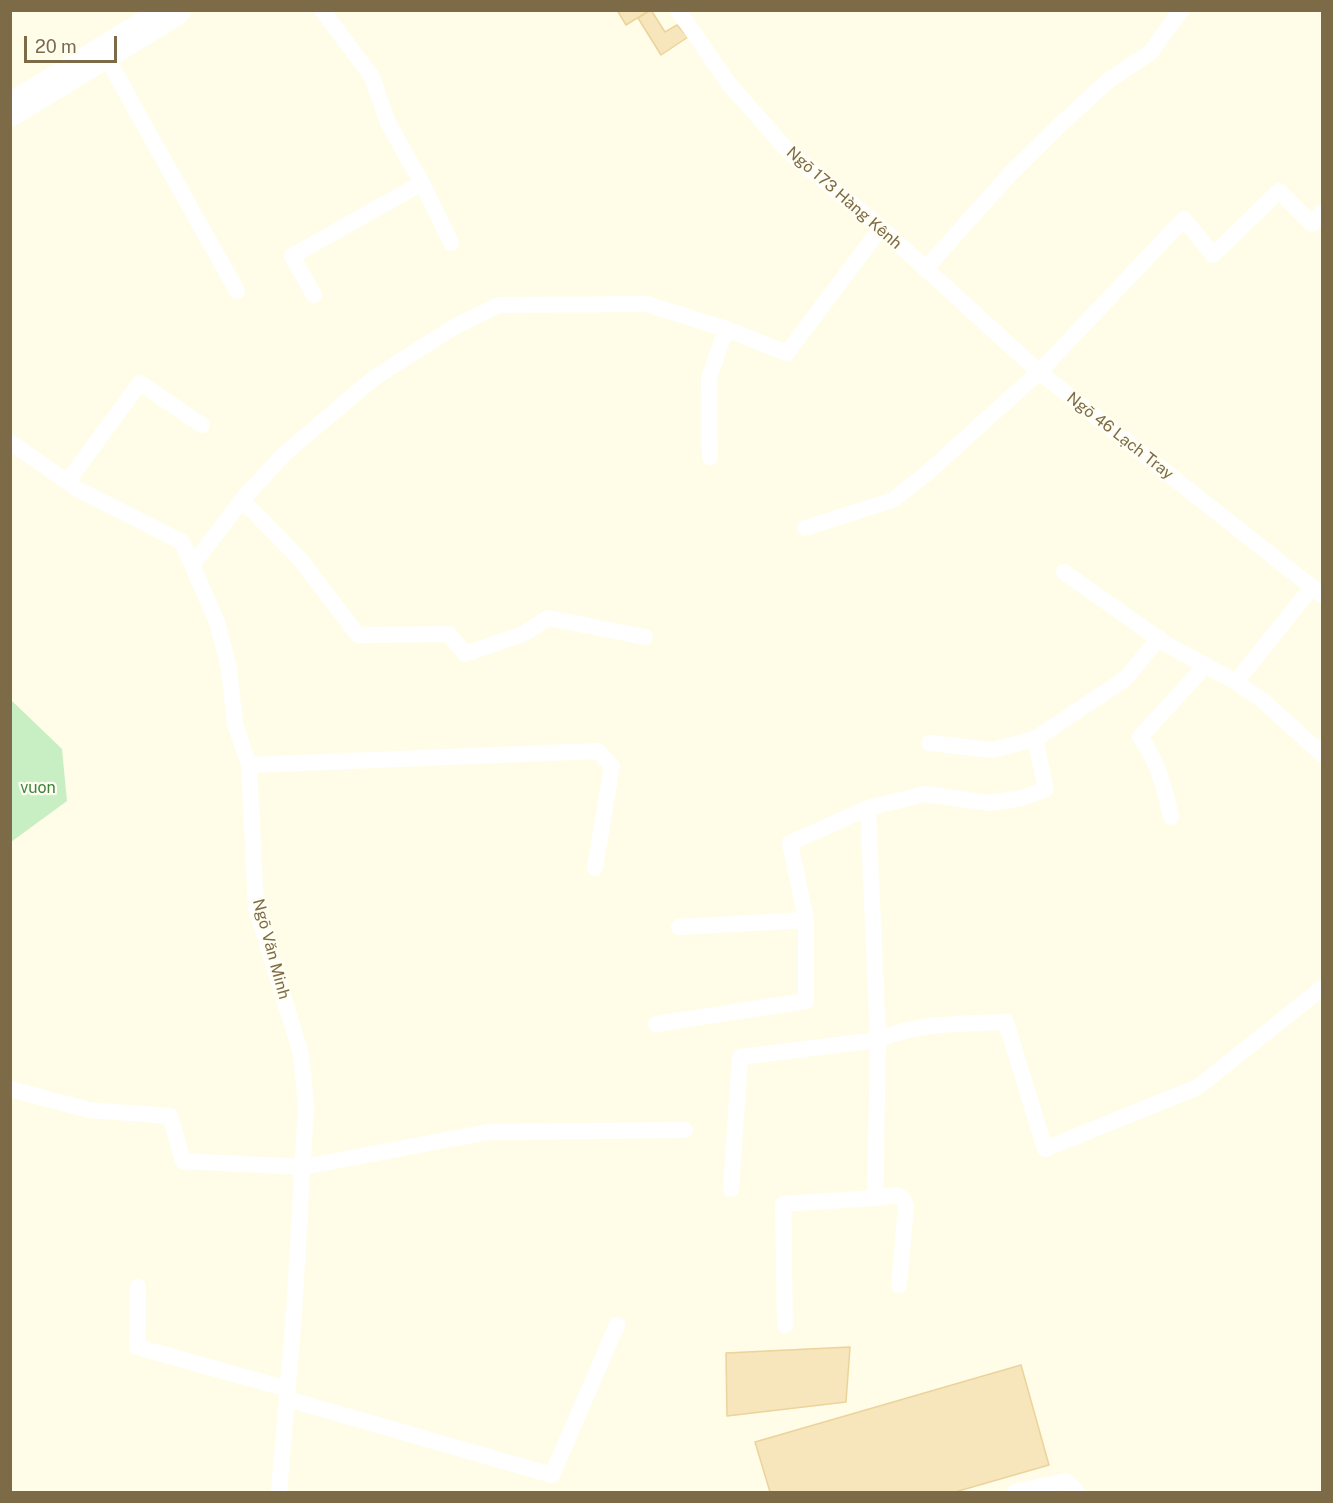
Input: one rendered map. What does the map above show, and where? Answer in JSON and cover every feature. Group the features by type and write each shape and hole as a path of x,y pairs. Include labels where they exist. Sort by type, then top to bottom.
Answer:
{"street":[{"path":"10,110 174,10"}],"lane":[{"path":"322,10 372,77 388,123 422,183 451,243"},
{"name":"Ngõ 173 Hàng Kênh","path":"678,10 729,84 789,152 881,228 925,269"},
{"path":"925,269 1012,172 1062,122 1109,80 1152,52 1181,10"},
{"path":"104,53 237,291"},
{"path":"314,295 292,256 422,183"},
{"path":"805,528 893,500 1039,372 1184,219 1213,255 1279,191 1312,224 1323,212"},
{"path":"193,564 242,500 283,455 374,378 454,327 499,305 647,304 726,328 787,354 881,228"},
{"name":"Ngõ 46 Lạch Tray","path":"925,269 1039,372 1317,591"},
{"path":"710,457 709,378 726,328"},
{"path":"68,482 140,383 202,425"},
{"name":"Ngõ Văn Minh","path":"10,442 68,482 182,542 217,622 229,668 236,724 249,765 256,908 301,1054 306,1106 288,1394 279,1492"},
{"path":"242,500 300,559 358,635 449,634 465,654 523,634 548,618 645,637"},
{"path":"1064,572 1159,638 1236,682 1262,700 1323,754"},
{"path":"1236,682 1317,591"},
{"path":"929,743 992,750 1035,739 1125,680 1159,638"},
{"path":"1171,818 1156,764 1140,737 1206,665"},
{"path":"656,1024 806,1001 806,920 790,843 868,808 925,794 989,803 1022,798 1046,789 1035,739"},
{"path":"249,765 598,751 612,766 595,868"},
{"path":"868,808 878,1040 875,1198"},
{"path":"679,927 806,920"},
{"path":"731,1189 740,1057 878,1040 891,1034 949,1025 1006,1022 1045,1149 1198,1087 1323,988"},
{"path":"10,1089 89,1110 170,1116 183,1161 303,1167 488,1132 685,1131"},
{"path":"784,1325 783,1204 897,1195 903,1198 906,1207 898,1286"},
{"path":"138,1287 137,1347 552,1475 617,1325"},
{"path":"1015,1492 1066,1481 1077,1492"}],"green space":[{"name":"vuon","path":"10,699 62,749 67,801 11,842"}],"building":[{"path":"617,10 650,10 626,25"},
{"path":"651,10 665,32 677,25 688,37 661,55 638,18"},
{"path":"850,1347 846,1402 727,1416 726,1353"},
{"path":"1021,1365 1049,1465 955,1492 770,1492 755,1442"}]}
